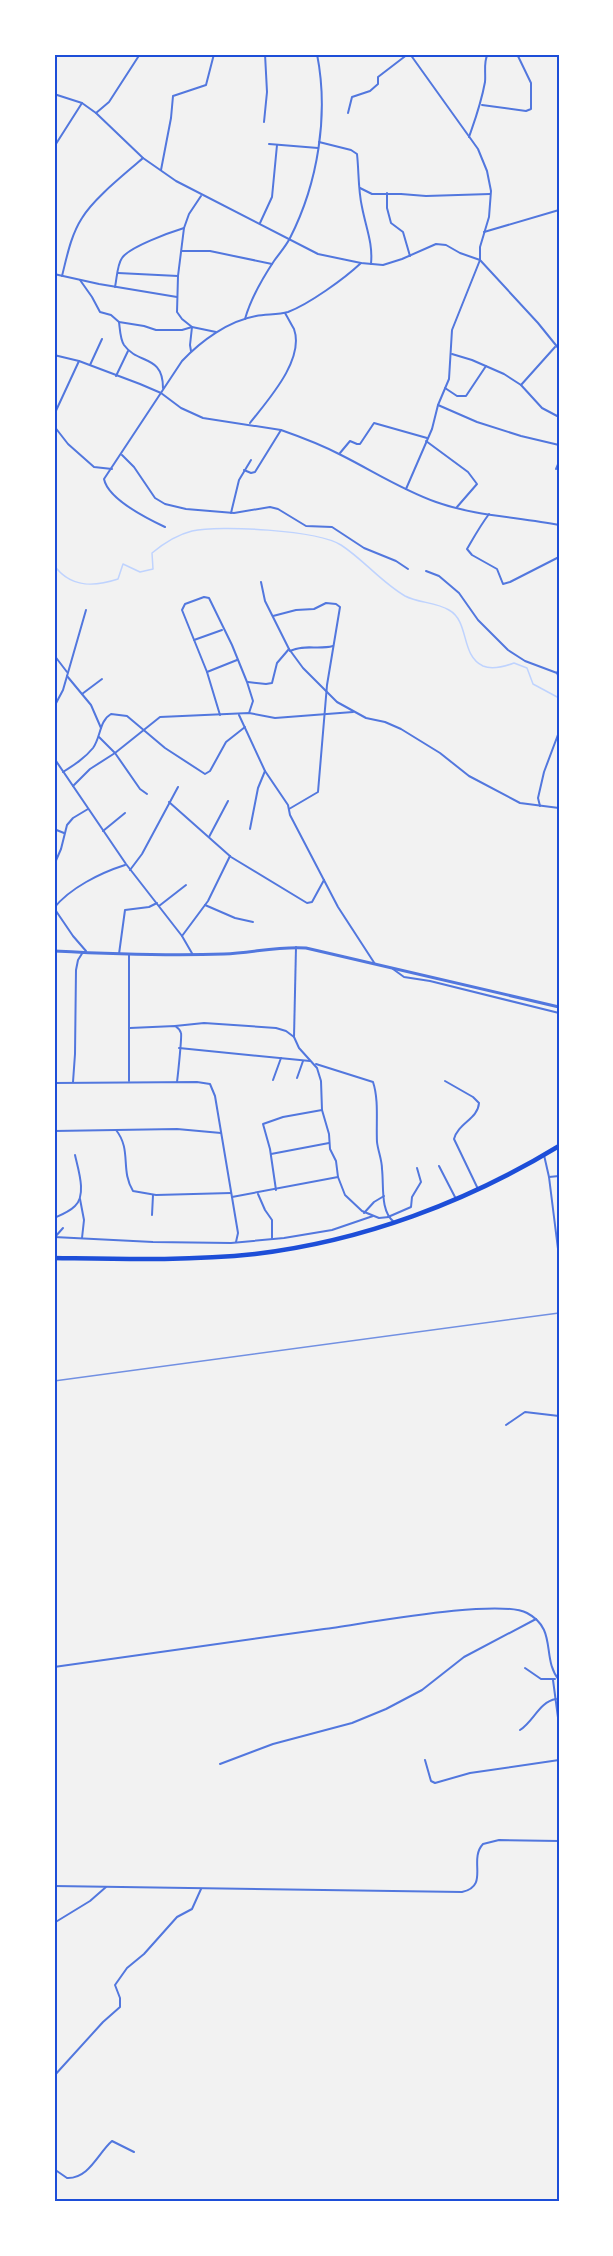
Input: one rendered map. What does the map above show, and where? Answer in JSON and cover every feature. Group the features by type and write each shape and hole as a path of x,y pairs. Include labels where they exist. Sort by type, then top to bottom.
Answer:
{"highway":[{"path":"54,1258 178,1259 253,1254 333,1239 395,1222 456,1199 559,1146"}],"street":[{"path":"96,113 106,105 140,54"},
{"path":"161,170 173,96 206,85 214,54"},
{"path":"264,122 267,92 265,54"},
{"path":"245,319 249,305 272,264 289,240 310,183 319,142 322,97 317,54"},
{"path":"348,113 352,97 374,88 378,84 378,77 409,54 480,153 489,178 489,217 480,247 480,260 452,330 449,379 444,387 432,429 406,489"},
{"path":"469,137 482,105 486,73 485,59 488,54"},
{"path":"482,105 529,111 532,95 531,83 517,54"},
{"path":"54,94 82,103 96,113 143,158 201,195 318,254 383,265 441,244 480,260 559,349"},
{"path":"54,147 82,103"},
{"path":"319,142 355,152 359,187 370,242 371,264"},
{"path":"268,144 318,148"},
{"path":"260,223 273,190 277,145"},
{"path":"62,276 69,249 82,218 143,158"},
{"path":"359,187 366,193 444,197 490,194"},
{"path":"387,193 387,208 391,223 403,232 410,256"},
{"path":"201,195 184,228 178,276 177,312 192,327 217,332"},
{"path":"484,232 559,210"},
{"path":"115,287 121,261 126,254 155,239 184,228"},
{"path":"182,251 210,251 272,264"},
{"path":"165,527 140,514 107,487 104,479 122,455 163,388 192,351 217,332 245,319 285,313 347,276 361,263"},
{"path":"118,273 178,276"},
{"path":"54,274 177,297"},
{"path":"80,280 100,312 111,315 119,322 156,330 182,330 192,327"},
{"path":"249,424 278,387 294,352 294,330 285,313"},
{"path":"119,322 123,344 158,367 163,388"},
{"path":"192,327 190,345 192,351"},
{"path":"90,365 102,339"},
{"path":"521,385 556,346"},
{"path":"116,375 129,350"},
{"path":"452,354 486,366 521,385 542,408 559,417"},
{"path":"54,355 79,361 160,393 181,408 203,418 281,430 340,454 406,489 456,508 559,525"},
{"path":"54,413 79,361"},
{"path":"444,387 457,396 466,396 486,366"},
{"path":"438,405 477,422 559,445"},
{"path":"340,454 350,441 360,444 374,423 427,439 468,472 477,484 456,508"},
{"path":"54,426 68,444 94,467 112,469"},
{"path":"244,470 251,473 255,471 281,430"},
{"path":"122,455 134,467 152,494 161,502 186,508 231,513 270,507 278,509 306,526 332,527 364,548 396,561 408,569"},
{"path":"231,513 236,489 251,460"},
{"path":"555,469 559,462"},
{"path":"489,514 467,549 472,555 497,569 503,584 559,557"},
{"path":"426,571 439,576 459,593 478,620 508,650 525,661 557,673 559,678"},
{"path":"261,582 265,601 289,650 326,693 354,712 401,729 440,753 477,780 520,803 559,808"},
{"path":"220,715 207,672 182,610 185,604 204,597 209,598 230,640 247,682 253,701 249,713"},
{"path":"273,616 296,610 314,609 326,603 338,605 340,608 326,693 318,792 289,809"},
{"path":"54,707 61,696 86,610"},
{"path":"194,640 223,629"},
{"path":"247,682 272,683 277,663 289,650 301,646 318,649 333,646"},
{"path":"54,655 93,709 101,729"},
{"path":"207,672 237,660"},
{"path":"557,673 559,669"},
{"path":"82,694 102,679"},
{"path":"73,786 93,766 115,753 160,717 249,713 275,718 354,712"},
{"path":"63,772 93,748 107,716 116,713 127,716 165,748 205,774 210,771 226,742 245,727"},
{"path":"238,714 265,771 289,809 290,815 344,918 375,964"},
{"path":"540,807 538,799 544,772 559,732"},
{"path":"99,736 115,753 140,790 147,794"},
{"path":"54,758 130,870 182,936 193,955"},
{"path":"250,829 258,788 265,771"},
{"path":"130,870 142,854 178,787"},
{"path":"209,837 228,801"},
{"path":"169,802 230,856 278,884 289,894 293,893 308,903 312,902 324,880"},
{"path":"54,865 69,822 88,809"},
{"path":"103,831 125,813"},
{"path":"54,829 64,833"},
{"path":"182,936 205,905 230,856"},
{"path":"86,953 54,908 94,878 126,864"},
{"path":"119,954 125,910 158,905 186,885"},
{"path":"205,905 235,918 253,922"},
{"path":"296,947 294,1037 299,1048 315,1063 321,1083 322,1110 329,1143 345,1195 358,1209 373,1216 389,1217 411,1207 412,1197 421,1182 417,1168"},
{"path":"54,951 129,955 193,955 296,947 559,1007"},
{"path":"72,1082 75,1054 76,970 78,960 86,953"},
{"path":"129,955 129,1082"},
{"path":"393,969 404,977 430,981 559,1013"},
{"path":"130,1028 204,1023 276,1028 294,1037"},
{"path":"175,1026 182,1035 177,1082"},
{"path":"179,1048 303,1060 373,1082 384,1196 389,1217 395,1222"},
{"path":"273,1080 281,1058"},
{"path":"297,1078 303,1060"},
{"path":"54,1083 203,1082 212,1086 238,1233 236,1242"},
{"path":"444,1082 474,1097 479,1103 477,1113 459,1127 454,1139 478,1189"},
{"path":"276,1190 264,1123 322,1110"},
{"path":"54,1131 177,1129 221,1133"},
{"path":"116,1130 125,1145 126,1175 131,1188 138,1193 153,1195 258,1194 338,1177"},
{"path":"271,1154 329,1143"},
{"path":"75,1155 84,1220 82,1238"},
{"path":"544,1155 557,1223 559,1257"},
{"path":"440,1166 456,1199"},
{"path":"549,1177 559,1176"},
{"path":"258,1194 272,1220 272,1239"},
{"path":"152,1215 153,1195"},
{"path":"364,1212 384,1196"},
{"path":"54,1218 74,1207 80,1198"},
{"path":"55,1237 153,1242 236,1242 332,1230 373,1216"},
{"path":"55,1237 63,1228"},
{"path":"238,1233 245,1241"},
{"path":"506,1425 525,1413 559,1416"},
{"path":"54,1666 480,1608 518,1610 536,1619 547,1635 552,1667 558,1679 541,1679 525,1668"},
{"path":"220,1764 273,1744 352,1723 386,1709 422,1690 464,1657 536,1619"},
{"path":"553,1680 559,1723"},
{"path":"520,1730 530,1723 545,1703 556,1699"},
{"path":"425,1760 431,1781 435,1783 470,1773 559,1760"},
{"path":"54,1886 462,1892 470,1890 476,1884 478,1852 483,1844 499,1840 559,1841"},
{"path":"54,1923 90,1901 106,1887"},
{"path":"54,2076 103,2022 120,2007 120,1998 115,1985 127,1968 144,1954 177,1917 192,1909 201,1889"},
{"path":"54,2169 70,2178 82,2174 112,2141 134,2152"}],"waterway":[{"path":"54,565 67,578 75,582 91,584 118,579 123,564 140,572 153,569 152,553 170,540 192,531 205,529 268,530 329,540 341,545 405,596 438,605 456,615 471,654 483,666 495,668 514,663 527,668 533,684 559,698"}],"railway":[{"path":"54,1381 559,1313"}]}
